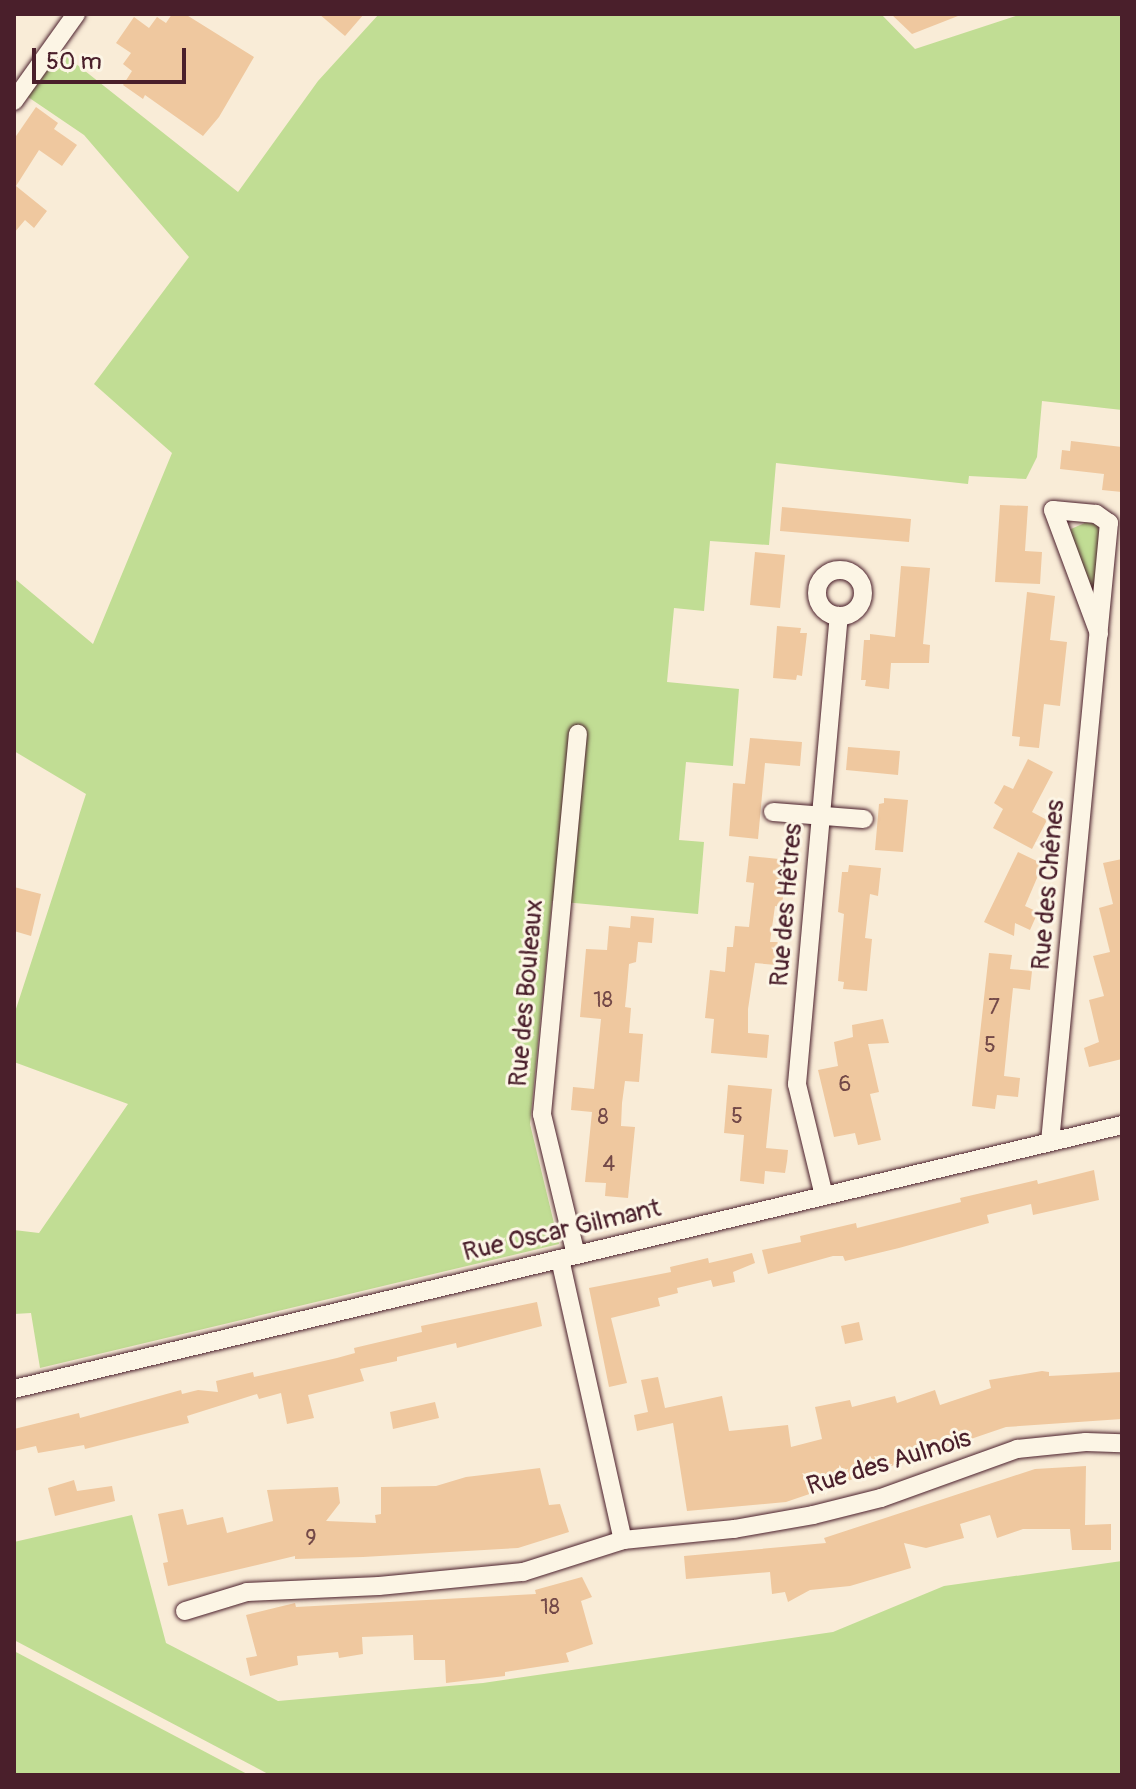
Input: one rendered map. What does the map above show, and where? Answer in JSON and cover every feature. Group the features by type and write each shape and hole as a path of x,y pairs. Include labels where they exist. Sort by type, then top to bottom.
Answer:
{"street":[{"path":"14,101 76,14"},
{"name":"Rue des Chênes","path":"1050,1142 1099,634 1109,523 1096,514 1053,510 1099,634"},
{"name":"Rue des Hêtres","path":"824,1196 797,1084 839,616"},
{"name":"Rue des Bouleaux","path":"568,1257 542,1114 578,734"},
{"path":"773,812 864,819"},
{"name":"Rue Oscar Gilmant","path":"14,1389 1122,1125"},
{"path":"568,1257 623,1540"},
{"name":"Rue des Aulnois","path":"185,1611 247,1592 379,1586 523,1572 623,1540 734,1529 813,1515 881,1498 1017,1449 1086,1442 1122,1443"}],"green space":[{"path":"379,14 881,14 915,49 1022,14 1122,14 1122,410 1042,401 1037,457 1026,479 969,476 968,484 776,463 769,545 710,541 704,611 674,608 667,682 739,689 733,766 686,762 679,840 704,842 698,914 552,901 530,1124 559,1244 40,1368 31,1313 14,1314 14,1230 39,1233 128,1104 14,1062 14,1015 86,794 14,751 14,578 93,644 172,453 94,384 189,257 84,135 28,97 61,52 238,192 318,81"},
{"path":"1087,522 1097,525 1100,534 1094,593 1072,540 1071,529"},
{"path":"132,1515 166,1643 278,1701 483,1683 833,1632 944,1586 1122,1561 1122,1775 270,1775 14,1640 14,1542"},
{"path":"14,1651 249,1775 14,1775"}],"building":[{"path":"172,14 185,14 254,57 219,117 203,136 145,95 143,99 123,85 132,71 123,64 131,53 116,43 134,17 149,28 157,17 166,23"},
{"path":"319,14 364,14 345,36"},
{"path":"891,14 958,14 958,16 912,34"},
{"path":"36,107 58,123 54,129 77,145 62,166 39,150 16,186 47,211 34,228 25,220 14,233 14,139"},
{"path":"1071,441 1122,447 1122,492 1102,490 1104,474 1060,469 1062,450 1070,451"},
{"path":"1000,505 1028,506 1025,551 1042,552 1040,584 995,582"},
{"path":"782,507 911,519 909,542 780,531"},
{"path":"755,552 785,555 780,608 750,605"},
{"path":"901,566 930,568 923,644 930,645 929,663 891,663 889,689 865,686 866,680 861,680 864,640 870,640 870,634 895,637"},
{"path":"1027,592 1055,596 1050,640 1067,642 1060,706 1044,704 1039,748 1019,746 1020,737 1012,736"},
{"path":"777,626 801,628 800,633 807,633 802,676 797,675 796,680 773,678"},
{"path":"750,738 802,742 800,766 765,763 758,839 729,836 733,783 745,784"},
{"path":"848,747 900,751 898,775 846,770"},
{"path":"1028,759 1053,772 1032,812 1047,820 1032,849 993,828 1003,809 994,803 1004,785 1013,789"},
{"path":"884,798 908,800 903,852 875,850 879,804 884,803"},
{"path":"1018,852 1043,864 1025,906 1038,912 1030,930 1015,923 1014,936 984,922"},
{"path":"749,856 779,859 779,864 786,865 782,907 775,906 770,942 778,942 776,965 755,963 748,1009 748,1033 769,1035 767,1058 711,1053 714,1019 705,1018 710,970 725,972 727,947 733,947 735,926 749,927 754,883 746,882"},
{"path":"1122,859 1122,1059 1089,1067 1084,1048 1099,1042 1089,1000 1104,996 1093,956 1110,952 1099,908 1113,904 1103,863"},
{"path":"849,865 881,868 878,896 870,894 865,938 872,939 867,991 843,989 844,982 838,981 844,914 838,912 842,872 848,872"},
{"path":"14,887 41,894 31,936 14,931"},
{"path":"631,916 654,918 652,943 638,942 636,962 629,964 625,1007 631,1008 629,1033 643,1034 639,1082 625,1081 622,1103 621,1126 635,1127 628,1198 605,1196 606,1183 585,1182 592,1112 571,1110 573,1087 594,1089 601,1019 580,1017 586,949 607,950 609,926 630,928"},
{"path":"989,953 1012,955 1010,969 1032,971 1030,990 1013,988 1004,1076 1020,1078 1018,1097 997,1095 995,1109 972,1106"},
{"path":"883,1019 889,1043 868,1044 879,1092 870,1094 881,1140 858,1145 855,1133 834,1137 818,1070 838,1066 834,1042 853,1037 852,1025"},
{"path":"728,1085 772,1089 766,1148 788,1150 785,1173 765,1171 764,1184 740,1181 744,1135 724,1133"},
{"path":"1094,1170 1099,1200 1033,1215 1031,1204 987,1215 989,1223 899,1248 845,1261 843,1256 833,1256 768,1274 762,1250 801,1242 800,1236 856,1223 857,1228 961,1202 960,1198"},
{"path":"752,1253 755,1263 733,1272 735,1282 713,1287 711,1280 677,1288 678,1293 658,1298 660,1306 611,1318 627,1383 609,1387 589,1288 671,1272 670,1267 708,1258 709,1263"},
{"path":"537,1302 542,1326 457,1348 456,1343 360,1369 364,1381 308,1395 314,1418 287,1424 281,1393 259,1399 257,1394 187,1416 189,1423 85,1449 84,1445 38,1453 36,1446 14,1451 14,1429 79,1413 80,1418 181,1390 182,1394 198,1390 218,1392 216,1381 253,1372 254,1377 337,1358 355,1353 354,1348 422,1332 421,1326"},
{"path":"859,1322 863,1340 845,1344 841,1326"},
{"path":"1049,1372 1049,1376 1122,1372 1122,1419 1006,1427 786,1502 687,1511 673,1423 637,1431 634,1415 648,1412 641,1380 658,1377 665,1408 722,1396 729,1431 788,1425 791,1447 822,1439 815,1407 850,1400 852,1407 895,1396 897,1403 935,1390 940,1405 991,1388 989,1380"},
{"path":"435,1402 439,1418 393,1429 390,1412"},
{"path":"1086,1466 1085,1525 1111,1524 1111,1550 1072,1550 1070,1529 1023,1529 997,1538 990,1515 960,1524 964,1538 926,1548 904,1543 911,1568 850,1586 810,1590 788,1602 785,1592 772,1594 770,1572 686,1579 684,1556 826,1543 824,1538 1035,1469"},
{"path":"540,1468 549,1505 560,1504 569,1532 518,1548 363,1557 295,1559 295,1556 168,1586 163,1563 168,1562 158,1514 183,1509 187,1525 223,1517 227,1533 273,1521 267,1490 338,1487 340,1503 326,1521 376,1523 375,1515 381,1514 381,1487 436,1486 466,1477"},
{"path":"74,1480 77,1491 112,1486 115,1501 55,1516 48,1488"},
{"path":"582,1577 592,1597 581,1601 593,1644 566,1653 569,1662 505,1672 505,1676 446,1683 445,1660 414,1660 413,1635 362,1637 363,1654 339,1658 338,1652 297,1656 298,1665 250,1676 246,1658 257,1656 246,1615 295,1603 296,1607 536,1594 535,1590"}]}
